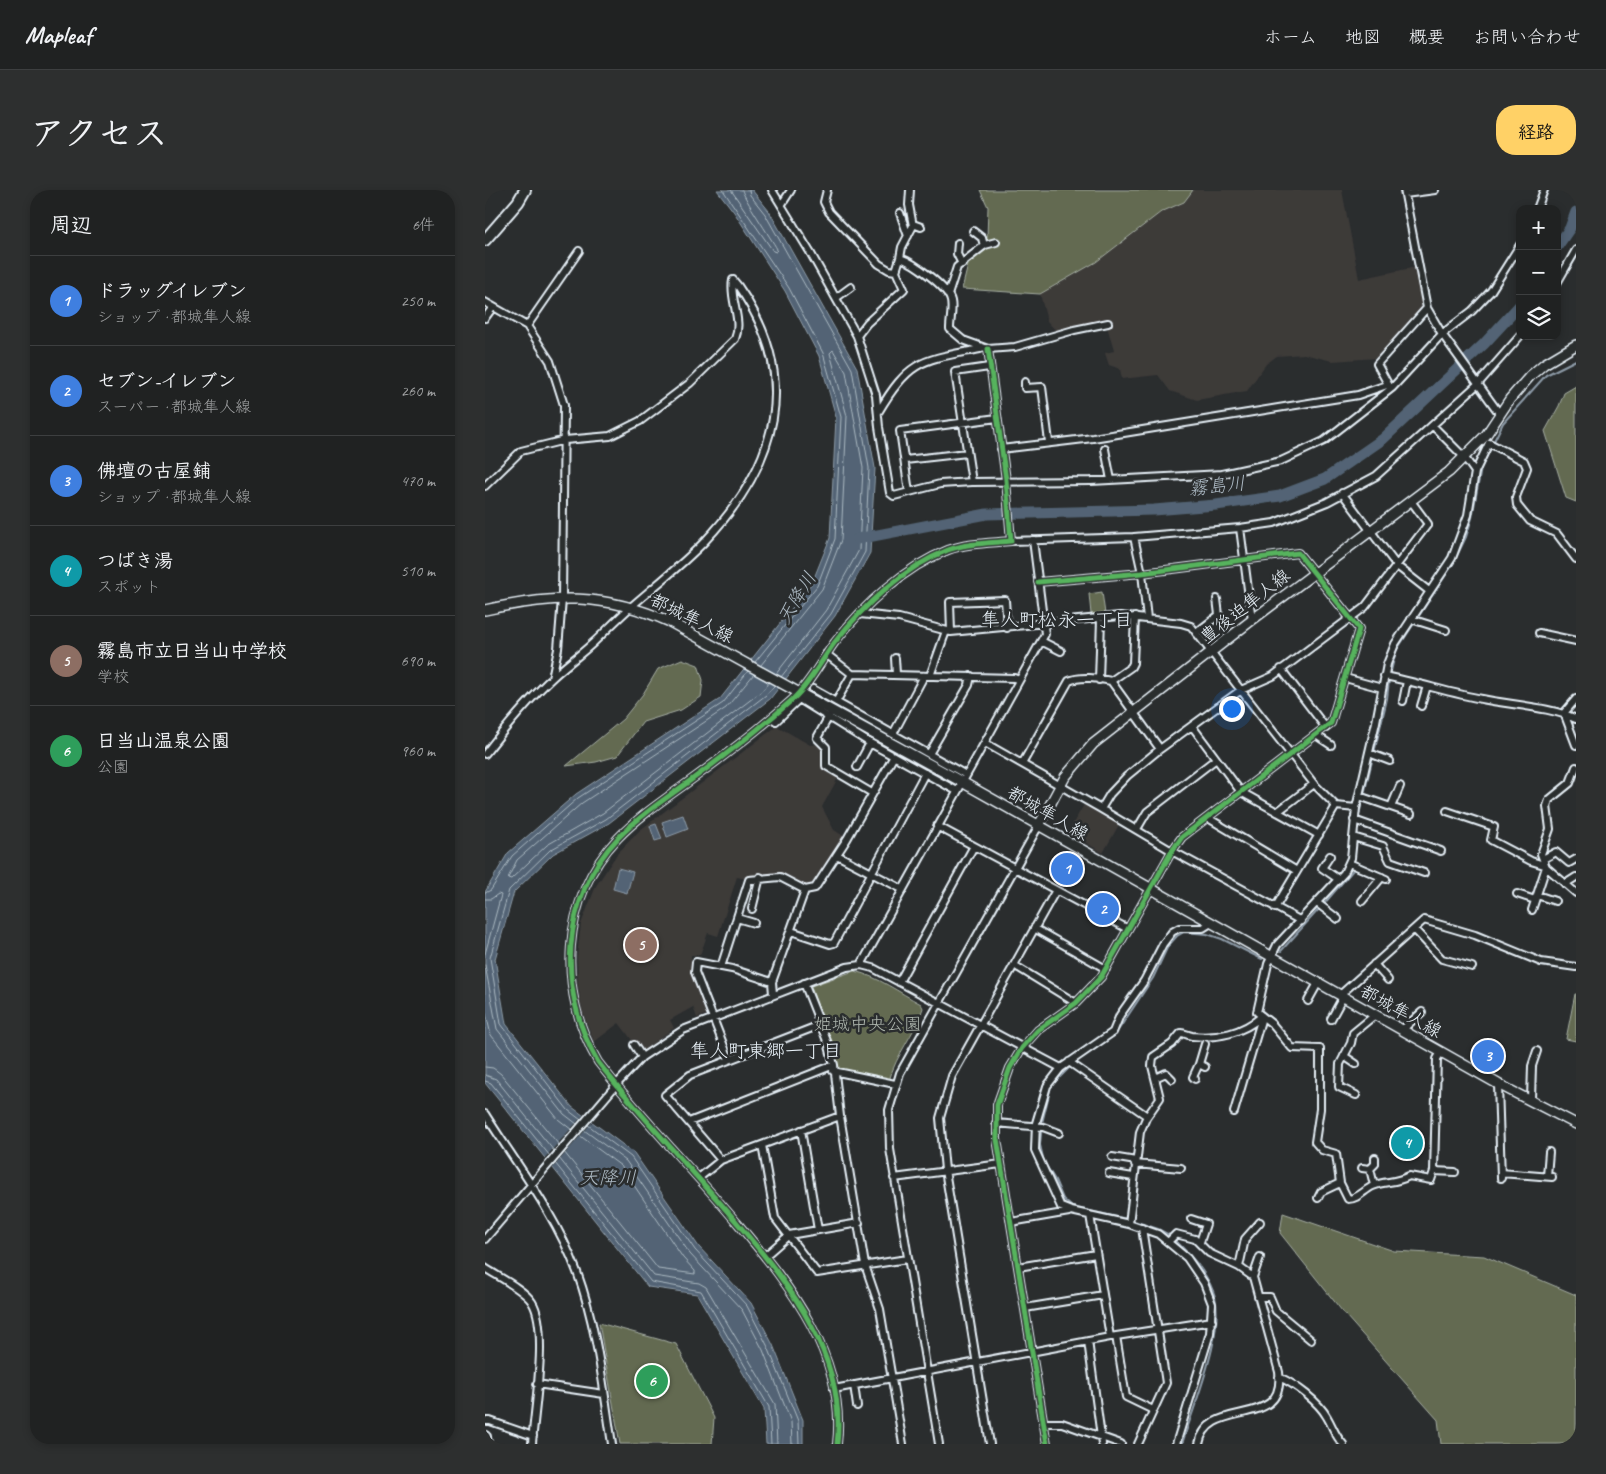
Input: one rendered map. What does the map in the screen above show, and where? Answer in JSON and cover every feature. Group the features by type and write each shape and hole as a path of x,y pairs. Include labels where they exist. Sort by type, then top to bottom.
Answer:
{"highway":[{"path":"485,240 518,202 525,190"},
{"path":"485,1438 486,1444"}],"main road":[{"name":"豊後迫隼人線","path":"1038,827 1060,786 1093,744 1465,458 1486,435 1499,413 1530,376 1544,364 1576,345"},
{"name":"都城隼人線","path":"485,610 562,598 600,600 633,607 685,630 964,778 1038,827 1498,1084 1576,1124"}],"street":[{"path":"772,190 782,204 857,336 875,387 879,411 879,427 890,493 895,496 940,484 1111,480 1222,474 1263,467 1281,461 1324,441 1390,387 1442,334 1472,311 1491,291 1517,250"},
{"path":"782,204 791,190"},
{"path":"827,190 824,202 829,212 879,264 895,272 904,289 867,323 857,336"},
{"path":"895,272 902,247 913,224 909,205 910,190"},
{"path":"1435,190 1404,192 1427,308 1442,334 1499,413"},
{"path":"1539,205 1545,190"},
{"path":"900,213 908,236"},
{"path":"913,224 921,227"},
{"path":"973,231 982,238 984,246"},
{"path":"948,295 957,267 984,246 996,242"},
{"path":"958,243 957,254 962,264"},
{"path":"1561,276 1576,250"},
{"path":"527,326 579,251"},
{"path":"900,258 916,266 948,295 952,304 950,327 952,332 985,349"},
{"path":"485,486 521,451 565,440 617,434 658,409 690,383 736,338 736,302 731,290 733,280 747,300 763,333 775,369 775,409 765,450 741,498 718,527 681,564 593,644 552,678 485,754"},
{"path":"836,298 851,287"},
{"path":"485,302 527,326 550,361 564,405 562,598 558,649 552,678"},
{"path":"485,318 493,307"},
{"path":"1390,387 1377,364 1427,308"},
{"path":"879,411 896,384 917,364 985,349 1015,347 1074,330 1108,323"},
{"path":"837,1444 838,1420 834,1389 817,1336 807,1316 765,1256 700,1178 615,1086 598,1062 577,1018 571,989 570,947 581,897 603,856 628,828 749,738 772,718 797,691 860,614 886,589 935,556 963,546 1011,540 1134,537 1240,528 1274,523 1376,476 1479,384 1517,340"},
{"path":"985,349 1006,481 1011,540"},
{"path":"971,482 955,372 989,367"},
{"path":"1025,382 1025,388 1043,386 1049,442"},
{"path":"1001,449 1093,438 1358,395 1390,387"},
{"path":"909,492 900,431 997,418"},
{"path":"1433,426 1465,458 1475,472"},
{"path":"1441,1052 1437,1059 1434,1171 1431,1180 1409,1176 1398,1182 1374,1185 1354,1198 1348,1199 1340,1183 1336,1154 1322,1150 1315,1142 1321,1087 1320,1049 1292,1048 1257,1012 1271,956 1277,945 1318,903 1349,863 1356,838 1356,808 1382,688 1388,676 1395,644 1452,558 1468,516 1475,472 1492,444 1523,460 1527,468 1517,497 1517,505 1523,515 1530,521 1557,534 1576,559"},
{"path":"1105,449 1111,480"},
{"path":"905,460 967,453"},
{"path":"1342,493 1397,566 1429,591"},
{"path":"1101,809 1110,794 1127,776 1160,749 1241,690 1273,676 1349,617 1365,607 1428,524 1411,501"},
{"path":"1240,528 1246,560 1252,620"},
{"path":"1134,537 1142,573 1147,619"},
{"path":"861,965 1045,634 1033,540"},
{"path":"1038,582 1142,573 1298,553 1359,630 1331,723 1182,837 1172,851 1106,969 1095,985 1076,1003 1038,1030 1022,1048 1010,1068 1001,1089 996,1123 1001,1164 1047,1444"},
{"path":"1197,633 1219,615 1217,599"},
{"path":"893,734 927,676 948,632 950,602 1005,600 1007,628"},
{"path":"860,614 904,619 948,632 1135,617 1191,626 1314,784 1335,806 1356,808"},
{"path":"1022,764 1069,681 1073,679 1111,681 1131,667 1133,663 1135,617"},
{"path":"1099,680 1101,619"},
{"path":"1411,619 1446,630"},
{"path":"1539,632 1576,641"},
{"path":"1041,641 1061,651"},
{"path":"826,654 852,674 971,676 1014,678 1019,680"},
{"path":"895,658 896,674"},
{"path":"1281,669 1326,728"},
{"path":"836,702 852,674"},
{"path":"929,754 969,684 971,676"},
{"path":"1388,676 1480,699 1564,713 1576,719"},
{"path":"1345,678 1382,688"},
{"path":"1111,681 1132,713 1160,749"},
{"path":"1403,701 1407,681"},
{"path":"1421,706 1427,686"},
{"path":"813,689 929,754 964,778"},
{"path":"772,718 776,721 799,699 870,743 957,791"},
{"path":"1564,713 1576,699"},
{"path":"1564,713 1576,745"},
{"path":"829,716 817,738 826,747 826,766 872,793"},
{"path":"1192,726 1241,792 1319,835"},
{"path":"1316,735 1331,745"},
{"path":"857,766 870,743"},
{"path":"985,743 1137,829 1172,851 1301,921"},
{"path":"1369,753 1390,761"},
{"path":"721,967 749,880 760,877 780,877 805,890 815,888 837,855 894,756"},
{"path":"1137,829 1147,812 1217,759"},
{"path":"1532,910 1544,864 1541,851 1550,829 1548,803 1553,795 1570,783 1576,767"},
{"path":"791,931 830,944 833,943 925,773"},
{"path":"1277,812 1314,784"},
{"path":"1391,807 1400,786"},
{"path":"1359,796 1411,814"},
{"path":"1275,908 1335,806"},
{"path":"1447,811 1494,827 1491,840 1531,862 1544,864 1576,892"},
{"path":"1208,818 1297,871"},
{"path":"1357,821 1441,851"},
{"path":"937,826 1128,930"},
{"path":"939,1444 894,1178 888,1125 895,1084 1038,827"},
{"path":"1356,838 1383,846 1390,860 1424,873"},
{"path":"899,982 974,846"},
{"path":"1544,864 1555,852 1569,863 1576,859"},
{"path":"837,855 902,890"},
{"path":"1330,856 1320,870 1338,879"},
{"path":"1349,863 1384,878 1362,900"},
{"path":"1565,884 1576,876"},
{"path":"752,909 760,877"},
{"path":"773,994 772,982 805,890"},
{"path":"990,1444 975,1363 940,1138 942,1105 952,1076 1056,890"},
{"path":"1517,894 1555,901"},
{"path":"1318,903 1338,919"},
{"path":"737,918 754,923"},
{"path":"1331,1019 1342,996 1424,920 1475,935 1541,962 1576,967"},
{"path":"1176,1444 1201,1368 1212,1321 1212,1304 1204,1283 1192,1263 1171,1239 1129,1221 1071,1211 1059,1204 1052,1183 1038,1160 1035,1150 1047,1086 1061,1068 1071,1064 1113,1032 1120,1015 1144,982 1163,944 1172,932 1179,928 1203,928 1211,923"},
{"path":"1035,928 1106,969"},
{"path":"1414,929 1442,959 1472,967"},
{"path":"729,1059 695,972 696,962 703,962 772,982"},
{"path":"1375,964 1388,980"},
{"path":"485,1239 531,1183 642,1057 667,1039 713,1018 847,967 861,965 873,968 1061,1068"},
{"path":"1014,965 1076,1003"},
{"path":"804,983 820,1025 833,1068 865,1265 880,1309 903,1444"},
{"path":"1308,1001 1318,983"},
{"path":"1402,1030 1422,1012"},
{"path":"1356,1095 1339,1087 1340,1064 1351,1043 1353,1033 1375,1015"},
{"path":"1189,1036 1233,1033 1249,1026 1262,1016"},
{"path":"1234,1112 1262,1016"},
{"path":"721,1160 665,1095 690,1075 820,1025"},
{"path":"1129,1221 1140,1132 1147,1116 1160,1098 1152,1066 1153,1057 1173,1044 1181,1032 1206,1044 1202,1066 1193,1077 1195,1079"},
{"path":"634,1045 642,1057"},
{"path":"1531,1100 1533,1066 1537,1051"},
{"path":"1344,1056 1357,1064"},
{"path":"1071,1064 1147,1116"},
{"path":"689,1122 833,1068 895,1084"},
{"path":"1155,1078 1166,1073 1172,1080"},
{"path":"1498,1084 1501,1175 1549,1177 1549,1152"},
{"path":"485,1114 542,1201 577,1272 593,1324 612,1444"},
{"path":"700,1178 721,1160 840,1116"},
{"path":"996,1123 1039,1126 1059,1133"},
{"path":"801,1130 818,1230"},
{"path":"762,1145 775,1218 817,1273 907,1259"},
{"path":"1112,1157 1135,1163 1181,1168"},
{"path":"1370,1169 1375,1164 1375,1158"},
{"path":"894,1178 1001,1164"},
{"path":"1362,1168 1370,1169"},
{"path":"1370,1169 1374,1185"},
{"path":"1434,1171 1455,1172"},
{"path":"1109,1173 1133,1177"},
{"path":"1318,1198 1321,1192 1340,1183"},
{"path":"1011,1222 1071,1211"},
{"path":"1090,1215 1103,1296 1126,1397 1153,1410"},
{"path":"1191,1219 1206,1224 1200,1242"},
{"path":"765,1256 789,1235 859,1222"},
{"path":"1239,1267 1245,1239 1260,1222"},
{"path":"1138,1444 1165,1383 1142,1228"},
{"path":"1171,1239 1186,1235 1200,1242 1209,1253 1239,1267 1253,1278"},
{"path":"1018,1267 1096,1254"},
{"path":"1199,1444 1209,1426 1219,1418 1265,1406 1275,1395 1279,1377 1253,1278 1259,1256"},
{"path":"485,1268 532,1302 539,1335 532,1444"},
{"path":"1025,1308 1103,1296"},
{"path":"1258,1297 1270,1297 1276,1311 1311,1340"},
{"path":"834,1389 1113,1336 1212,1321"},
{"path":"1088,1341 1102,1444"},
{"path":"1279,1377 1298,1386 1324,1413 1334,1434 1343,1444"},
{"path":"537,1384 604,1394"},
{"path":"854,1385 857,1406"},
{"path":"485,1421 533,1436"},
{"path":"1043,1423 1062,1423 1121,1444"}],"shaded area":[{"path":"1193,190 1342,190 1359,279 1416,267 1425,307 1378,358 1332,361 1304,354 1277,356 1266,364 1247,391 1197,400 1170,391 1158,375 1122,379 1120,369 1109,365 1105,353 1114,351 1105,319 1058,333 1047,321 1040,294 1096,262 1161,212 1184,202"},
{"path":"777,726 810,745 820,744 824,747 823,770 838,778 822,807 834,830 845,837 814,885 810,887 780,879 747,879 737,877 718,936 708,933 700,955 691,955 691,973 707,1014 697,1018 693,1007 670,1020 674,1028 641,1052 619,1023 594,1042 582,1011 578,986 577,957 581,924 596,886 617,854 640,830"},
{"path":"1085,803 1120,823 1103,853 1068,832"}],"green space":[{"path":"980,190 1193,190 1184,202 1161,212 1096,262 1040,294 962,289 969,261 987,238 988,207"},
{"path":"1576,386 1576,502 1566,498 1545,431 1564,393"},
{"path":"1102,592 1105,614 1091,614 1089,594"},
{"path":"682,659 698,665 703,680 701,697 681,710 643,722 617,756 596,762 566,766 623,719 643,694 658,669"},
{"name":"姫城中央公園","path":"854,971 888,985 921,1004 923,1008 896,1062 889,1081 837,1071 811,986"},
{"path":"1576,994 1576,1041 1566,1039"},
{"path":"1283,1213 1394,1251 1484,1256 1576,1295 1576,1444 1441,1444 1438,1420 1346,1316 1280,1233"},
{"path":"599,1323 676,1344 714,1418 712,1444 620,1444"}],"water":[{"name":"天降川","path":"717,190 752,190 769,211 857,368 875,468 870,553 835,616 770,699 609,823 553,854 514,892 495,959 506,1024 572,1107 634,1153 699,1247 751,1303 773,1345 803,1420 803,1444 766,1444 764,1409 697,1294 648,1287 485,1083 485,892 508,853 576,794 720,699 812,583 830,538 836,417 819,356 785,291 734,212"},
{"path":"683,815 688,829 667,837 662,822"},
{"path":"656,824 662,839 655,841 650,826"},
{"path":"618,868 633,872 627,893 613,889"}],"pier":[{"path":"585,1113 594,1120 551,1170 543,1160"}],"waterway":[{"name":"霧島川","path":"1561,241 1570,228 1576,212"},
{"name":"霧島川","path":"857,539 987,514 1154,510 1216,505 1280,496 1325,479 1383,439 1484,344 1516,309"},
{"path":"1493,443 1503,423 1546,375 1576,360"},
{"path":"1390,675 1396,651 1453,564 1466,537 1472,518 1481,468 1491,447"},
{"path":"1358,819 1387,699 1389,680"},
{"path":"1356,836 1358,823"},
{"path":"1323,905 1353,870 1356,841"},
{"path":"1281,951 1320,908"},
{"path":"1127,1219 1072,1207 1063,1199 1055,1180 1044,1162 1040,1145 1042,1123 1051,1086 1074,1063 1115,1035 1153,978 1168,946 1177,936 1184,932 1207,934 1222,939 1262,959"},
{"path":"1131,1220 1158,1229 1171,1236"},
{"path":"1174,1239 1206,1276 1213,1291 1216,1306 1213,1345 1201,1389 1182,1444"}],"cycle path":[{"path":"837,1444 838,1412 833,1382 824,1353 795,1299 759,1249 632,1104 598,1062 585,1035 576,1006 571,976 571,947 575,917 585,889 599,862 618,838 646,813 734,748 792,700 809,680 846,628 885,589 916,566 948,550 971,545 1011,541 1006,480 988,349"},
{"path":"1038,582 1142,573 1298,553 1359,629 1331,723 1182,837 1172,851 1101,977 1076,1003 1038,1030 1022,1048 1010,1068 997,1105 997,1139 1047,1444"}],"place":[{"name":"ドラッグイレブン","path":"1067,869"},
{"name":"セブン-イレブン","path":"1103,909"},
{"name":"霧島市立日当山中学校","path":"641,945"},
{"name":"佛壇の古屋鋪","path":"1488,1056"},
{"name":"つばき湯","path":"1407,1143"},
{"name":"日当山温泉公園","path":"652,1381"}],"district":[{"name":"隼人町松永一丁目","path":"1057,620"},
{"name":"隼人町東郷一丁目","path":"766,1051"}]}
